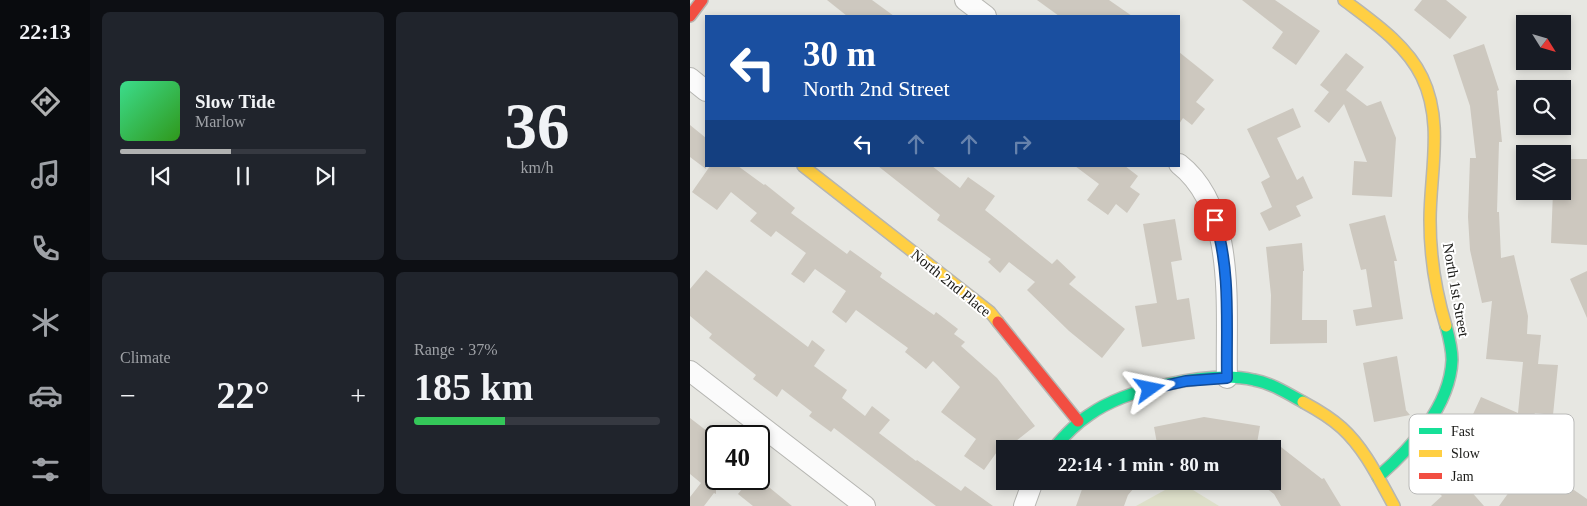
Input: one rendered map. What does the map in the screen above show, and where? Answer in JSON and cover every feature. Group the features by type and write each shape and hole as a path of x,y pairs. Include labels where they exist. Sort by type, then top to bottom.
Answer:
{"street":[{"path":"690,16 702,0"},
{"path":"965,0 985,15"},
{"name":"North 1st Street","path":"1344,0 1388,34 1408,55 1422,77 1432,105 1436,136 1430,209 1432,258 1442,312 1451,342 1452,366 1445,392 1433,414"},
{"path":"690,78 705,90"},
{"path":"1180,165 1199,184 1212,208 1219,232 1226,290 1227,378"},
{"name":"North 2nd Place","path":"804,167 990,312 1078,421"},
{"path":"690,371 865,506"},
{"path":"1061,440 1078,421 1108,403 1133,392 1186,381 1227,378 1252,379 1308,404 1334,421 1353,441 1378,477 1394,506"},
{"name":"North 1st Street","path":"1378,477 1409,446"},
{"path":"1024,506 1030,490"}],"green space":[{"path":"1165,490 1193,490 1219,506 1136,506"}],"building":[{"path":"827,0 872,0 893,15 846,15"},
{"path":"1037,0 1109,0 1131,15 1058,15"},
{"path":"1242,0 1275,0 1320,31 1296,65 1272,48 1283,32"},
{"path":"1422,0 1446,0 1467,17 1450,39 1414,10"},
{"path":"1484,44 1499,90 1497,91 1502,142 1499,142 1497,212 1499,212 1501,258 1514,255 1528,316 1527,334 1541,335 1538,364 1558,365 1553,414 1473,414 1481,397 1518,413 1523,362 1486,359 1492,301 1482,303 1470,250 1468,217 1470,158 1476,158 1470,106 1453,55"},
{"path":"1180,53 1214,80 1196,102 1205,109 1192,125 1183,118 1180,122"},
{"path":"1346,53 1364,67 1346,90 1367,106 1381,101 1396,138 1392,197 1352,195 1354,161 1367,162 1344,104 1329,123 1314,111 1329,92 1320,85"},
{"path":"1293,108 1301,127 1277,138 1297,180 1303,176 1313,198 1296,206 1301,216 1269,231 1260,213 1272,207 1261,182 1270,177 1247,129"},
{"path":"690,125 705,137 706,169 690,157"},
{"path":"1571,159 1587,159 1587,245 1551,243 1553,200 1571,200"},
{"path":"709,167 739,167 765,184 795,208 791,213 847,254 850,250 882,273 880,277 934,315 936,312 958,329 954,334 965,342 961,346 997,378 1035,426 1017,440 996,440 996,453 984,470 964,456 976,439 941,412 960,387 933,361 926,369 905,352 908,348 856,310 846,323 832,312 846,291 815,269 804,283 791,274 806,253 776,231 771,237 750,221 757,213 731,192 717,210 692,192"},
{"path":"879,167 933,167 960,188 968,177 995,196 985,210 1052,264 1057,259 1076,277 1069,284 1125,329 1102,358 1069,331 1027,290 1035,282 1009,262 1000,273 988,262 991,259 937,220 940,215"},
{"path":"1076,167 1126,167 1138,176 1130,187 1140,194 1127,213 1116,204 1108,215 1087,200 1099,184"},
{"path":"1385,215 1397,261 1394,261 1403,319 1356,326 1353,310 1372,307 1366,269 1361,270 1349,224"},
{"path":"1175,219 1182,260 1171,262 1177,300 1189,298 1195,339 1142,347 1135,306 1157,303 1143,224"},
{"path":"1302,243 1304,271 1302,320 1327,320 1327,343 1270,344 1271,295 1266,247"},
{"path":"706,270 808,347 812,340 825,350 814,366 847,390 842,398 865,416 872,406 890,420 879,433 961,491 965,486 993,506 936,506 834,428 831,432 809,416 812,412 782,389 777,397 753,379 756,375 709,338 712,334 690,316 690,289"},
{"path":"1587,271 1587,318 1570,279"},
{"path":"1397,356 1405,409 1409,415 1374,422 1363,363"},
{"path":"1204,417 1260,426 1258,440 1156,440 1154,427"},
{"path":"690,418 705,430 705,490 716,490 716,494 714,493 704,506 690,506 690,497 701,483 690,474"},
{"path":"1281,447 1322,479 1324,478 1341,506 1281,506 1274,494 1269,490 1281,490"},
{"path":"770,488 792,506 753,506 738,494 741,490 770,490"},
{"path":"1082,490 1132,490 1128,495 1124,506 1076,506"},
{"path":"1574,490 1587,499 1587,506 1499,506 1508,494 1574,494"},
{"path":"1440,494 1473,494 1484,506 1431,506 1442,496"}],"traffic: fast":[{"path":"1434,414 1450,377 1451,347 1446,326"},
{"path":"1061,440 1079,422 1089,415 1124,397 1168,384 1192,380 1236,378 1260,381 1303,402"},
{"path":"1378,477 1409,446"}],"traffic: slow":[{"path":"1344,0 1398,44 1415,65 1429,94 1434,130 1430,220 1431,247 1439,300 1446,326"},
{"path":"804,167 990,312 998,322"},
{"path":"1303,402 1333,420 1358,445 1394,506"}],"traffic: jam":[{"path":"690,16 702,0"},
{"path":"998,322 1078,421"}],"route":[{"path":"1150,389 1186,381 1227,378 1226,290 1219,232 1215,220"}]}
